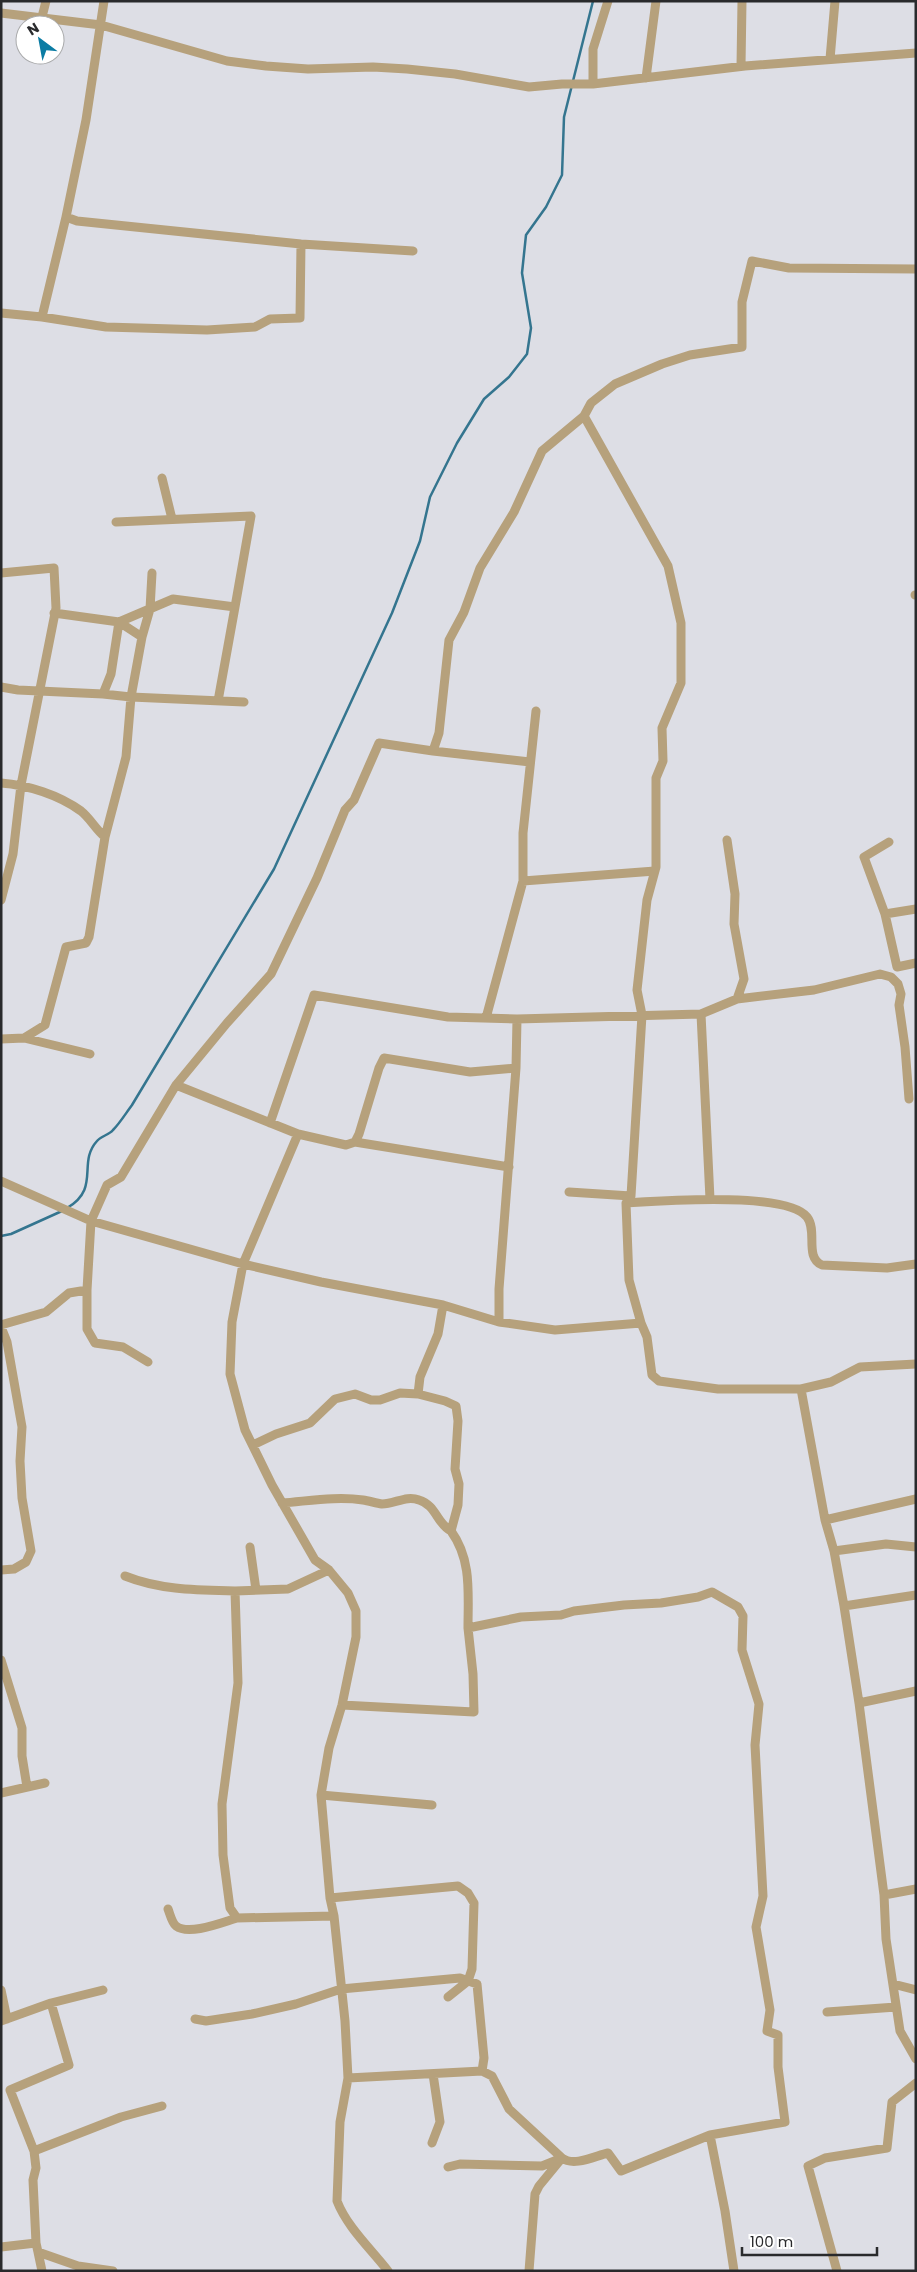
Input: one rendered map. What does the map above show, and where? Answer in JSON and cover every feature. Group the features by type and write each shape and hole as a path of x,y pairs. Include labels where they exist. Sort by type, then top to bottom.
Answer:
{"street":[{"path":"42,15 46,1"},
{"path":"42,317 66,217 86,120 104,1"},
{"path":"593,84 593,49 608,1"},
{"path":"646,78 656,1"},
{"path":"741,66 742,1"},
{"path":"830,59 835,1"},
{"path":"1,14 15,15"},
{"path":"65,20 101,25 227,61 308,69 373,67 406,69 455,74 529,87 593,84 741,66 916,53"},
{"path":"66,217 86,222 301,244 413,251"},
{"path":"1,313 106,327 207,330 254,327 270,319 300,318 301,244"},
{"path":"433,751 439,733 449,640 464,612 480,568 514,512 542,451 584,416 591,404 615,384 690,354 742,347 742,302 752,261 789,268 916,269"},
{"path":"584,416 650,537 668,566 680,623 681,683 662,728 662,762 656,778 655,871 647,900 637,990 642,1015 628,1200 628,1280 647,1337 652,1375 659,1380 718,1389 801,1389 831,1382 860,1368 916,1364"},
{"path":"162,478 172,519"},
{"path":"116,522 250,516 218,701"},
{"path":"1,573 54,568 56,608 21,785 13,854 1,900"},
{"path":"24,1038 45,1025 66,947 86,943 89,938 105,837 126,757 131,698 142,637 150,610 152,573"},
{"path":"119,622 174,599 235,607"},
{"path":"54,613 119,622 142,637"},
{"path":"103,694 112,674 119,622"},
{"path":"1,687 103,694 131,698 244,702"},
{"path":"486,1018 523,880 523,833 536,711"},
{"path":"148,1362 123,1347 95,1343 87,1329 91,1221 108,1185 121,1177 176,1085 227,1023 271,974 317,878 345,810 354,800 379,743 530,762"},
{"path":"1,782 21,785 60,798 82,812 105,837"},
{"path":"727,840 735,894 734,924 744,979 737,999"},
{"path":"889,842 864,857 886,914 896,967 891,977"},
{"path":"523,880 655,871"},
{"path":"886,914 916,909"},
{"path":"896,967 916,963"},
{"path":"270,1122 314,995 448,1017 517,1019 701,1014 737,999 814,990 880,974 891,977 898,984 901,994 899,1006 906,1047 909,1099"},
{"path":"701,1014 710,1198"},
{"path":"499,1322 499,1289 516,1068 517,1019"},
{"path":"1,1039 24,1038 90,1054"},
{"path":"355,1142 384,1058 470,1072 516,1068"},
{"path":"176,1085 298,1134 346,1145 355,1142 509,1168"},
{"path":"298,1134 243,1264 232,1322 230,1374 245,1430 282,1504 314,1560 329,1570 348,1593 356,1611 356,1637 342,1706 329,1748 321,1795 330,1898 334,1916 345,2021 348,2078 340,2122 337,2201 341,2210 366,2246 388,2271"},
{"path":"1,1181 91,1221 243,1264 322,1282 443,1304 499,1322 555,1330 641,1322"},
{"path":"569,1192 628,1200 710,1198 758,1202 799,1211 807,1217 811,1227 813,1257 822,1265 887,1268 916,1264"},
{"path":"1,1570 14,1569 26,1562 31,1550 22,1498 20,1461 22,1427 7,1342 1,1326 46,1312 69,1293 87,1290"},
{"path":"418,1394 420,1377 438,1334 443,1304"},
{"path":"801,1389 825,1520 834,1551 859,1703 884,1896 886,1939 900,2031 916,2059"},
{"path":"252,1445 276,1434 310,1423 335,1399 355,1394 371,1400 380,1400 400,1393 418,1394 445,1401 456,1406 458,1421 455,1468 459,1484 458,1505 451,1531"},
{"path":"282,1504 333,1499 363,1500 381,1504 407,1498 420,1500 434,1509 444,1528 451,1531 461,1545 467,1572 468,1628 473,1674 474,1712 342,1706"},
{"path":"825,1520 916,1499"},
{"path":"834,1551 886,1544 916,1547"},
{"path":"250,1547 256,1590"},
{"path":"125,1576 144,1583 190,1590 234,1591 288,1589 329,1570"},
{"path":"234,1591 238,1683 222,1804 222,1847 230,1908 237,1918"},
{"path":"348,2078 482,2071 492,2076 505,2104 562,2158 568,2162 575,2162 608,2153 621,2171 710,2135 785,2122 778,2067 778,2035 767,2031 770,2010 756,1927 763,1896 755,1745 759,1704 742,1650 743,1616 738,1607 712,1592 698,1597 661,1603 574,1611 561,1615 521,1617 468,1628"},
{"path":"844,1606 916,1595"},
{"path":"1,1660 22,1728 22,1756 27,1787"},
{"path":"859,1703 916,1691"},
{"path":"1,1793 45,1783"},
{"path":"321,1795 432,1805"},
{"path":"330,1898 458,1886 468,1893 474,1903 472,1969 468,1981 448,1996"},
{"path":"884,1896 916,1890"},
{"path":"168,1908 175,1925 184,1930 197,1929 237,1918 334,1916"},
{"path":"195,2019 206,2021 252,2014 296,2004 341,1989 460,1978 477,1984 484,2058 482,2071"},
{"path":"893,1984 916,1990"},
{"path":"1,1990 4,2020 51,2003 103,1990"},
{"path":"42,2271 37,2248 34,2151 10,2090 69,2065 51,2003"},
{"path":"827,2012 896,2007"},
{"path":"432,2143 440,2122 433,2074"},
{"path":"837,2271 808,2166 825,2158 887,2148 892,2102 916,2082"},
{"path":"34,2151 121,2117 162,2106"},
{"path":"710,2135 725,2211 734,2271"},
{"path":"448,2167 460,2164 542,2166 562,2158"},
{"path":"529,2271 538,2186 562,2158"},
{"path":"1,2247 37,2248 78,2266 113,2271"}],"waterway":[{"path":"67,1208 83,1192 91,1149 99,1139 116,1127 132,1105 274,869 392,613 420,541 430,497 457,443 484,399 509,377 527,354 531,328 522,273 526,235 546,207 562,175 564,117 593,1"},
{"path":"1,1236 11,1234 62,1211"}]}
